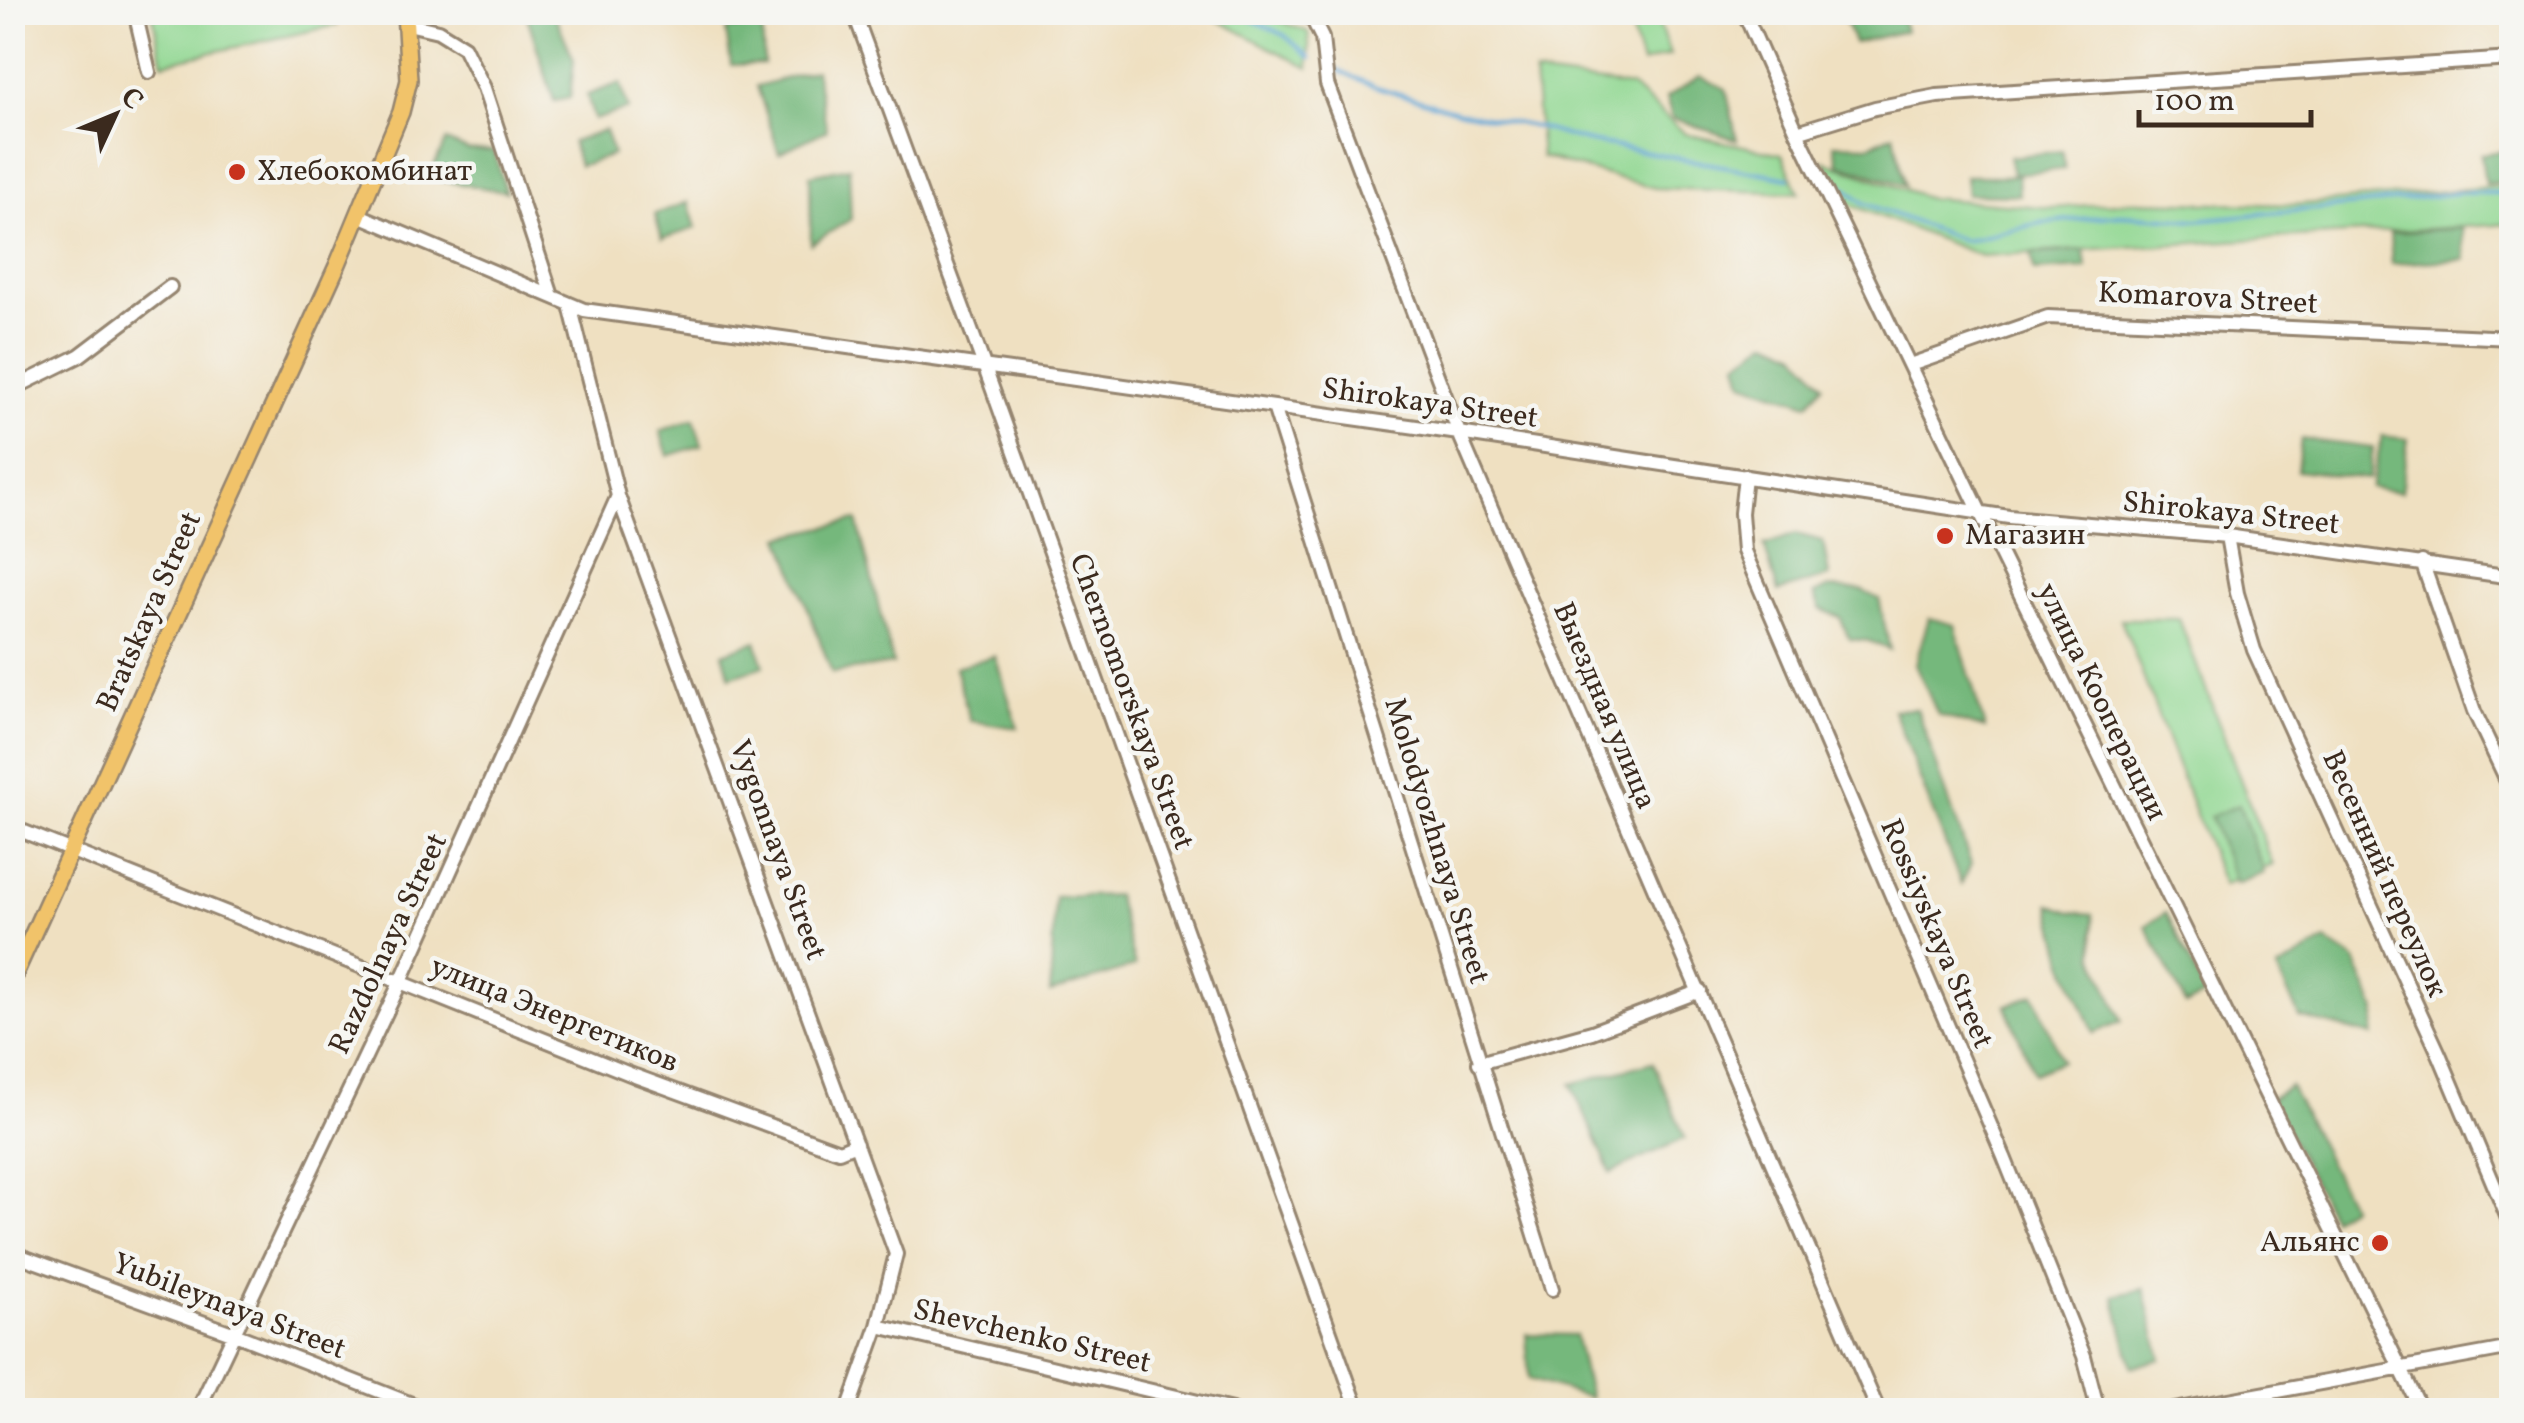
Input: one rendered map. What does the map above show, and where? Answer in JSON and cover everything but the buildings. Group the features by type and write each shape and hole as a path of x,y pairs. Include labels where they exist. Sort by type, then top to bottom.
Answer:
{"main road":[{"path":"358,215 401,112 409,80 407,18"},
{"name":"Bratskaya Street","path":"12,980 358,215"}],"street":[{"path":"135,12 149,72"},
{"name":"Chernomorskaya Street","path":"854,12 986,368 1357,1410"},
{"name":"Выездная улица","path":"1309,12 1322,38 1327,84 1459,433 1878,1410"},
{"name":"улица Кооперации","path":"1744,12 1797,132 1980,512 2421,1410"},
{"path":"407,18 464,47 484,88 552,296"},
{"path":"1797,132 1875,108 1937,96 2512,59"},
{"name":"Shirokaya Street","path":"358,215 584,310 1459,433 1980,512 2227,536 2512,577"},
{"path":"12,388 79,356 170,287"},
{"name":"Vygonnaya Street","path":"570,305 618,496 896,1254 878,1326 848,1410"},
{"name":"Komarova Street","path":"1910,365 2048,317 2512,338"},
{"name":"Molodyozhnaya Street","path":"1274,407 1552,1289"},
{"name":"Rossiyskaya Street","path":"1745,476 1741,513 1744,551 2031,1222 2084,1356 2098,1410"},
{"name":"Razdolnaya Street","path":"198,1410 401,981 618,496"},
{"name":"Весенний переулок","path":"2227,536 2237,593 2254,650 2432,1039 2512,1228"},
{"path":"2422,562 2474,711 2512,791"},
{"name":"улица Энергетиков","path":"12,827 635,1076 839,1151 856,1144"},
{"path":"1479,1064 1592,1032 1700,991"},
{"name":"Yubileynaya Street","path":"12,1253 232,1333 427,1410"},
{"name":"Shevchenko Street","path":"878,1326 1222,1409"},
{"path":"2174,1410 2512,1348"}],"green space":[{"path":"1867,12 1900,13 1905,31 1854,43 1844,17"},
{"path":"152,13 334,13 337,25 163,63"},
{"path":"526,13 554,13 574,60 570,98 554,101"},
{"path":"1204,13 1260,13 1309,32 1309,68"},
{"path":"1658,21 1670,55 1642,64 1631,29"},
{"path":"762,24 764,64 731,65 726,30"},
{"path":"815,70 827,130 779,153 757,86"},
{"path":"1534,74 1631,87 1686,134 1782,154 1799,193 1655,188 1541,157"},
{"path":"1700,76 1726,89 1737,140 1672,118 1666,98"},
{"path":"620,83 628,109 594,120 587,95"},
{"path":"605,130 613,155 579,166 572,142"},
{"path":"1894,134 1905,185 1839,164 1834,144 1870,145"},
{"path":"446,141 468,150 494,151 506,192 428,178"},
{"path":"2511,150 2511,181 2485,184 2481,154"},
{"path":"2062,151 2065,169 2013,174 2009,157"},
{"path":"1824,161 1929,198 2054,208 2139,201 2293,205 2511,185 2511,224 1981,256 1846,203"},
{"path":"849,167 851,219 811,244 810,175"},
{"path":"1965,176 2018,176 2019,195 1967,194"},
{"path":"688,202 696,228 662,239 655,214"},
{"path":"2462,228 2465,259 2392,264 2390,233"},
{"path":"2084,250 2086,268 2034,271 2031,254"},
{"path":"1769,340 1798,353 1824,384 1808,404 1743,382 1738,362"},
{"path":"694,419 702,445 668,456 660,431"},
{"path":"2382,436 2408,439 2401,492 2371,488"},
{"path":"2301,439 2373,448 2369,479 2297,470"},
{"path":"857,520 893,664 832,673 781,537"},
{"path":"1796,534 1823,541 1829,576 1778,592 1764,545"},
{"path":"1827,588 1861,590 1879,599 1890,650 1869,641 1850,639 1840,617 1820,609 1814,594"},
{"path":"1929,618 1955,625 1985,729 1938,715 1915,664"},
{"path":"2121,619 2179,619 2273,865 2223,885"},
{"path":"756,641 764,666 730,677 723,653"},
{"path":"995,656 1018,728 970,721 955,667"},
{"path":"1917,709 1971,864 1961,884 1893,710"},
{"path":"2239,805 2264,873 2236,884 2210,816"},
{"path":"1116,895 1135,966 1050,993 1055,897"},
{"path":"2050,904 2071,912 2093,914 2094,955 2122,1021 2094,1033 2066,967"},
{"path":"2166,912 2206,995 2186,1005 2146,926"},
{"path":"2326,941 2355,960 2376,1010 2373,1036 2299,1017 2277,970"},
{"path":"2034,994 2062,1061 2034,1073 2006,1006"},
{"path":"1653,1062 1685,1138 1611,1173 1571,1084"},
{"path":"2290,1086 2351,1206 2332,1218 2270,1099"},
{"path":"2144,1289 2161,1359 2132,1367 2114,1296"},
{"path":"1526,1334 1575,1335 1590,1398 1529,1379"}],"waterway":[{"path":"1235,12 1284,35 1311,58"},
{"path":"1332,68 1377,87 1457,111 1585,141 1789,178"},
{"path":"1826,172 1864,203 1965,241 2040,223 2121,215 2195,220 2458,193 2512,193"}],"place":[{"name":"Хлебокомбинат","path":"237,172"},
{"name":"Магазин","path":"1945,536"},
{"name":"Альянс","path":"2380,1243"}]}
